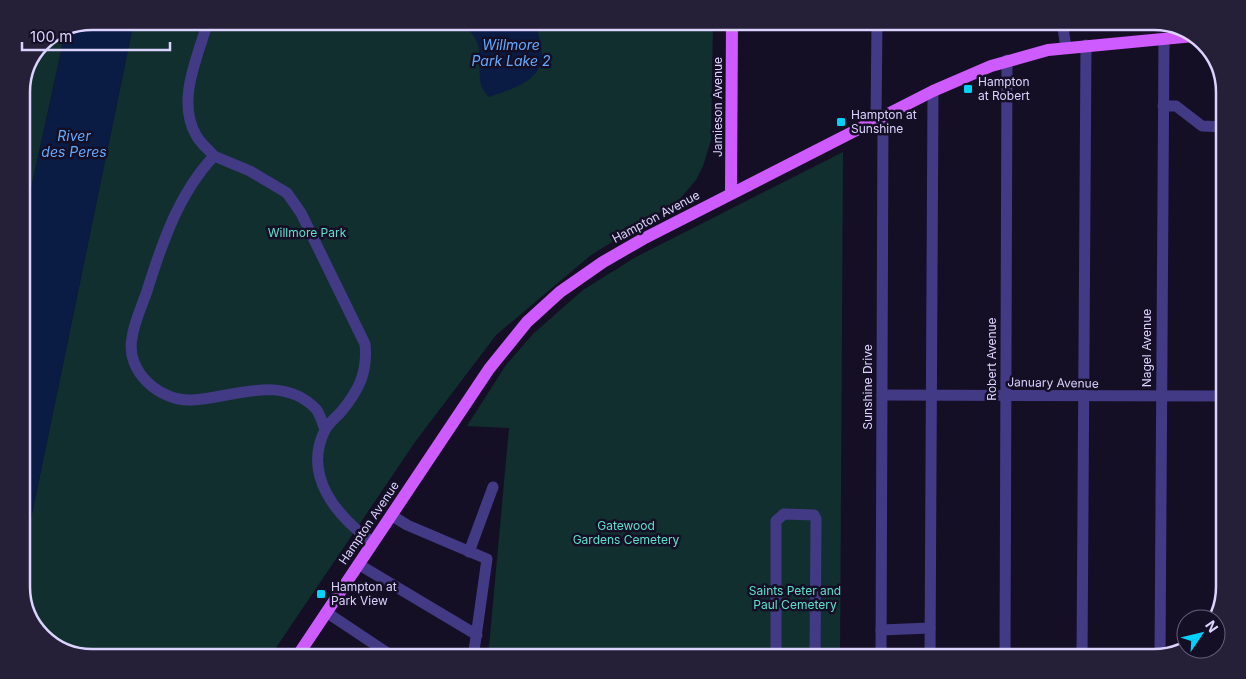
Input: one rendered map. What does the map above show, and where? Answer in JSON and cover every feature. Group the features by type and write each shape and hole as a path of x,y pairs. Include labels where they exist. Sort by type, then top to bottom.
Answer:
{"main road":[{"name":"Jamieson Avenue","path":"731,193 732,30"},
{"name":"Hampton Avenue","path":"302,649 488,369 527,322 560,292 603,262 731,193 933,91 1007,60 1086,45 1183,37"}],"street":[{"path":"205,30 189,86 187,112 196,136 214,156 250,171 287,193 301,213 365,344 367,359 357,392 325,430 316,461 322,484 333,505 359,532 372,542"},
{"name":"Sunshine Drive","path":"877,30 880,118 882,395 881,649"},
{"path":"1063,30 1066,48"},
{"name":"Nagel Avenue","path":"1160,648 1164,40"},
{"path":"1082,649 1086,45"},
{"name":"Robert Avenue","path":"1005,649 1007,60"},
{"path":"930,649 933,396 933,91"},
{"path":"1163,106 1176,106 1202,126 1216,127"},
{"path":"214,156 204,166 170,224 131,339 134,363 159,393 175,399 193,400 238,391 266,389 296,395 317,410 325,430"},
{"name":"January Avenue","path":"882,395 1161,398 1216,396"},
{"path":"469,552 493,487"},
{"path":"776,649 776,521 784,514 804,513 814,515 816,519 815,649"},
{"path":"391,515 407,524 487,559 475,649"},
{"path":"358,564 477,635"},
{"path":"326,612 382,649"},
{"path":"881,630 930,628"}],"green space":[{"name":"Willmore Park","path":"132,30 713,30 711,140 703,166 696,180 678,201 591,255 496,335 415,442 275,649 92,649 76,647 65,643 45,628 33,607 30,591 30,524"},
{"path":"64,37 30,194 30,88 32,76 40,58 48,48"},
{"name":"Gatewood Gardens Cemetery","path":"843,152 840,649 489,649 509,428 467,426 506,365 533,334 583,290 636,257"}],"water":[{"name":"River des Peres","path":"132,30 30,524 30,194 64,37 80,31"},
{"name":"Willmore Park Lake 2","path":"468,30 538,30 542,52 540,65 530,79 523,84 489,97 483,90 480,82 480,54 474,36"}],"place":[{"name":"Hampton at Robert","path":"968,89"},
{"name":"Hampton at Sunshine","path":"841,122"},
{"name":"Hampton at Park View","path":"321,594"}],"park label":[{"name":"Saints Peter and Paul Cemetery","path":"795,598"}]}
